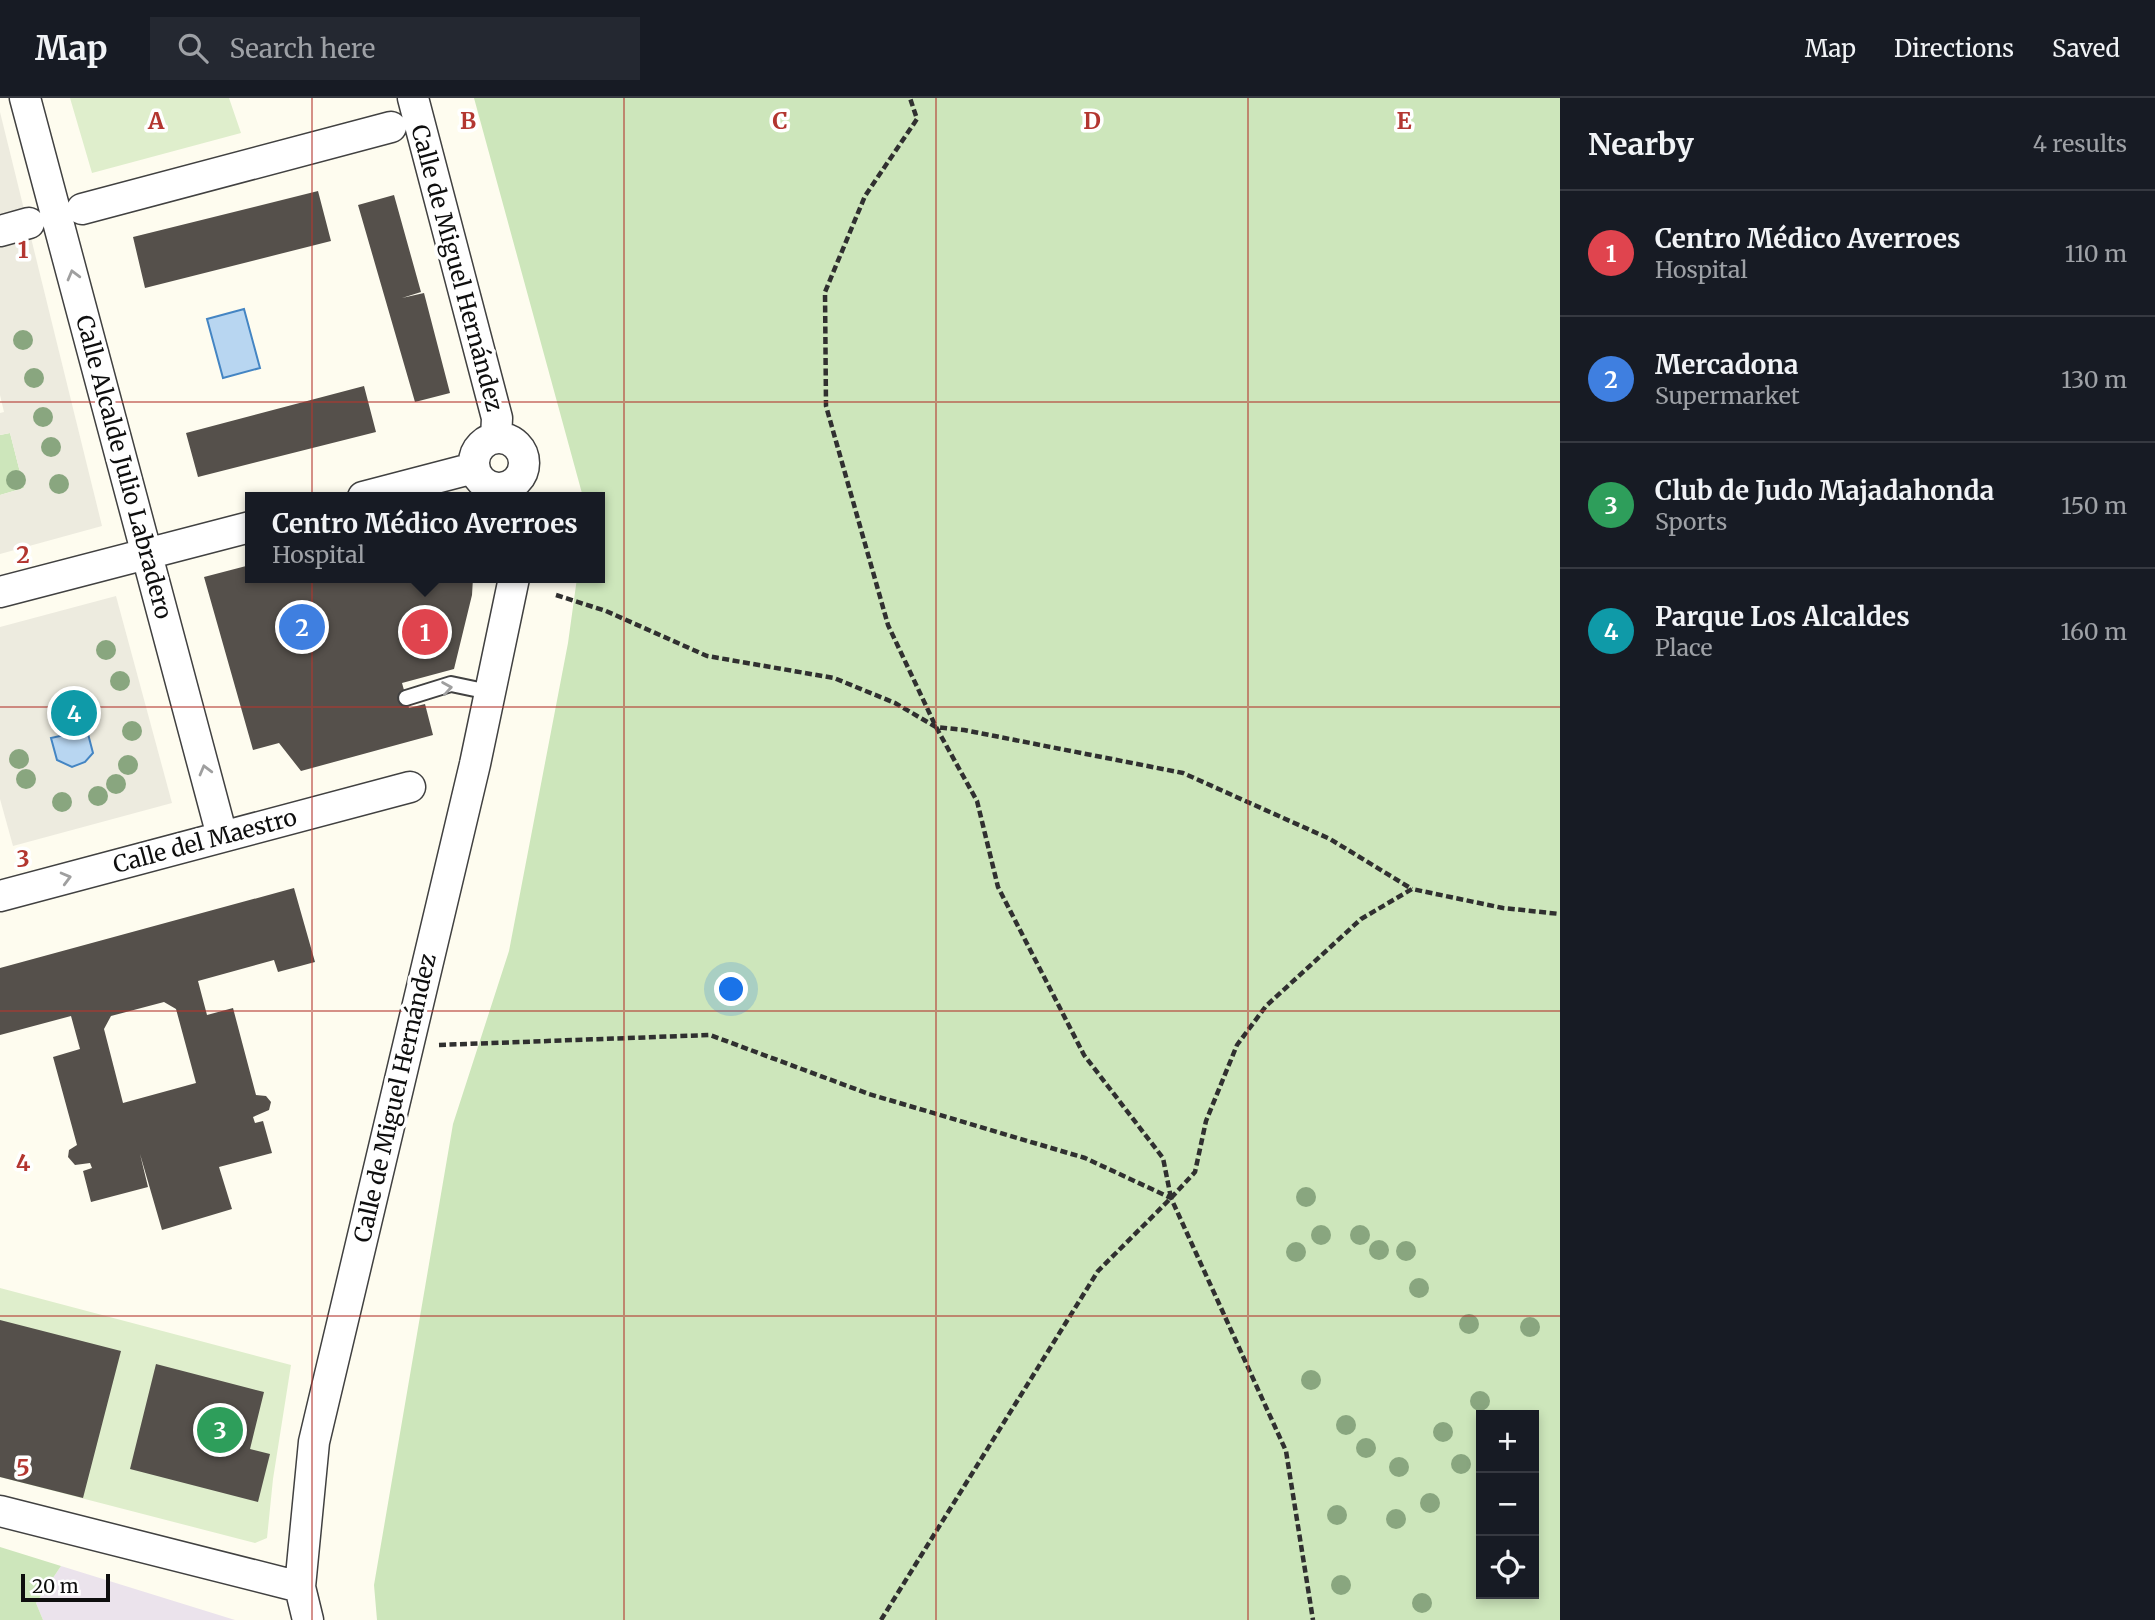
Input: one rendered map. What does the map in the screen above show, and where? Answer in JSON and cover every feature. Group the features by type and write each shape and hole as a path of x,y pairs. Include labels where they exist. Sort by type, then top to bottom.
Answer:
{"street":[{"name":"Calle Alcalde Julio Labradero","path":"25,98 222,836"},
{"name":"Calle de Miguel Hernández","path":"413,98 498,418 496,438"},
{"path":"82,209 391,127"},
{"path":"0,230 29,223"},
{"name":"Calle de Miguel Hernández","path":"496,438 516,444 522,453 521,474 509,492 486,485 474,468 473,460 481,445 496,438"},
{"path":"382,492 474,468"},
{"path":"0,592 245,528"},
{"name":"Calle de Miguel Hernández","path":"308,1620 300,1587 314,1441 472,778 513,583"},
{"name":"Calle del Maestro","path":"0,896 410,787"},
{"path":"0,1511 300,1587"}],"lane":[{"path":"406,698 451,684 489,692"}],"path":[{"path":"910,98 917,119 865,196 825,292 825,406 888,625 936,727 976,801 998,887 1084,1055 1163,1158 1171,1198 1286,1451 1313,1620"},
{"path":"555,595 606,611 707,656 834,678 895,703 936,727 964,730 1183,773 1331,839 1412,888 1503,908 1560,914"},
{"path":"881,1620 1098,1271 1195,1172 1206,1121 1237,1045 1266,1006 1361,919 1412,888"},
{"path":"439,1045 710,1035 869,1094 1085,1158 1171,1198"}],"shaded area":[{"path":"0,112 102,526 0,554 0,495 24,488 10,433 0,435 0,413 4,412 0,395"},
{"path":"116,596 172,803 13,846 0,799 0,627"},
{"path":"61,1566 235,1620 43,1620 36,1603"}],"green space":[{"path":"70,98 229,98 241,133 92,173"},
{"path":"474,98 1560,98 1560,1620 377,1620 374,1585 453,1124 509,951 568,643 576,583 605,583 605,492 582,492"},
{"path":"10,433 24,488 0,495 0,435"},
{"path":"0,1288 291,1365 273,1479 267,1538 255,1543 0,1477"},
{"path":"0,1547 61,1566 36,1603 43,1620 0,1620"}],"water":[{"path":"244,309 260,368 223,378 207,319"},
{"path":"87,730 93,753 85,762 72,767 57,760 51,738"}],"building":[{"path":"318,191 331,241 145,288 133,237"},
{"path":"394,195 421,292 402,298 424,293 450,393 415,402 358,205"},
{"path":"364,386 376,432 198,477 186,433"},
{"path":"245,566 245,583 473,583 454,669 402,683 409,708 425,704 433,735 301,771 279,743 253,750 204,577"},
{"path":"294,888 315,962 278,972 274,960 198,981 207,1015 233,1008 256,1095 266,1096 271,1102 269,1110 253,1117 255,1123 263,1121 272,1153 219,1167 232,1209 162,1230 140,1154 148,1187 91,1202 83,1171 92,1168 90,1163 75,1165 68,1157 69,1150 77,1145 53,1057 80,1049 71,1016 0,1035 0,968","holes":["164,1002 176,1009 196,1083 123,1103 104,1029 111,1016"]},
{"path":"0,1320 121,1351 83,1498 0,1477"},
{"path":"156,1364 264,1392 250,1449 270,1454 258,1502 130,1469"}],"place":[{"name":"Mercadona","path":"302,627"},
{"name":"Centro Médico Averroes","path":"425,632"},
{"name":"Parque Los Alcaldes","path":"74,713"},
{"name":"Club de Judo Majadahonda","path":"220,1430"}]}
